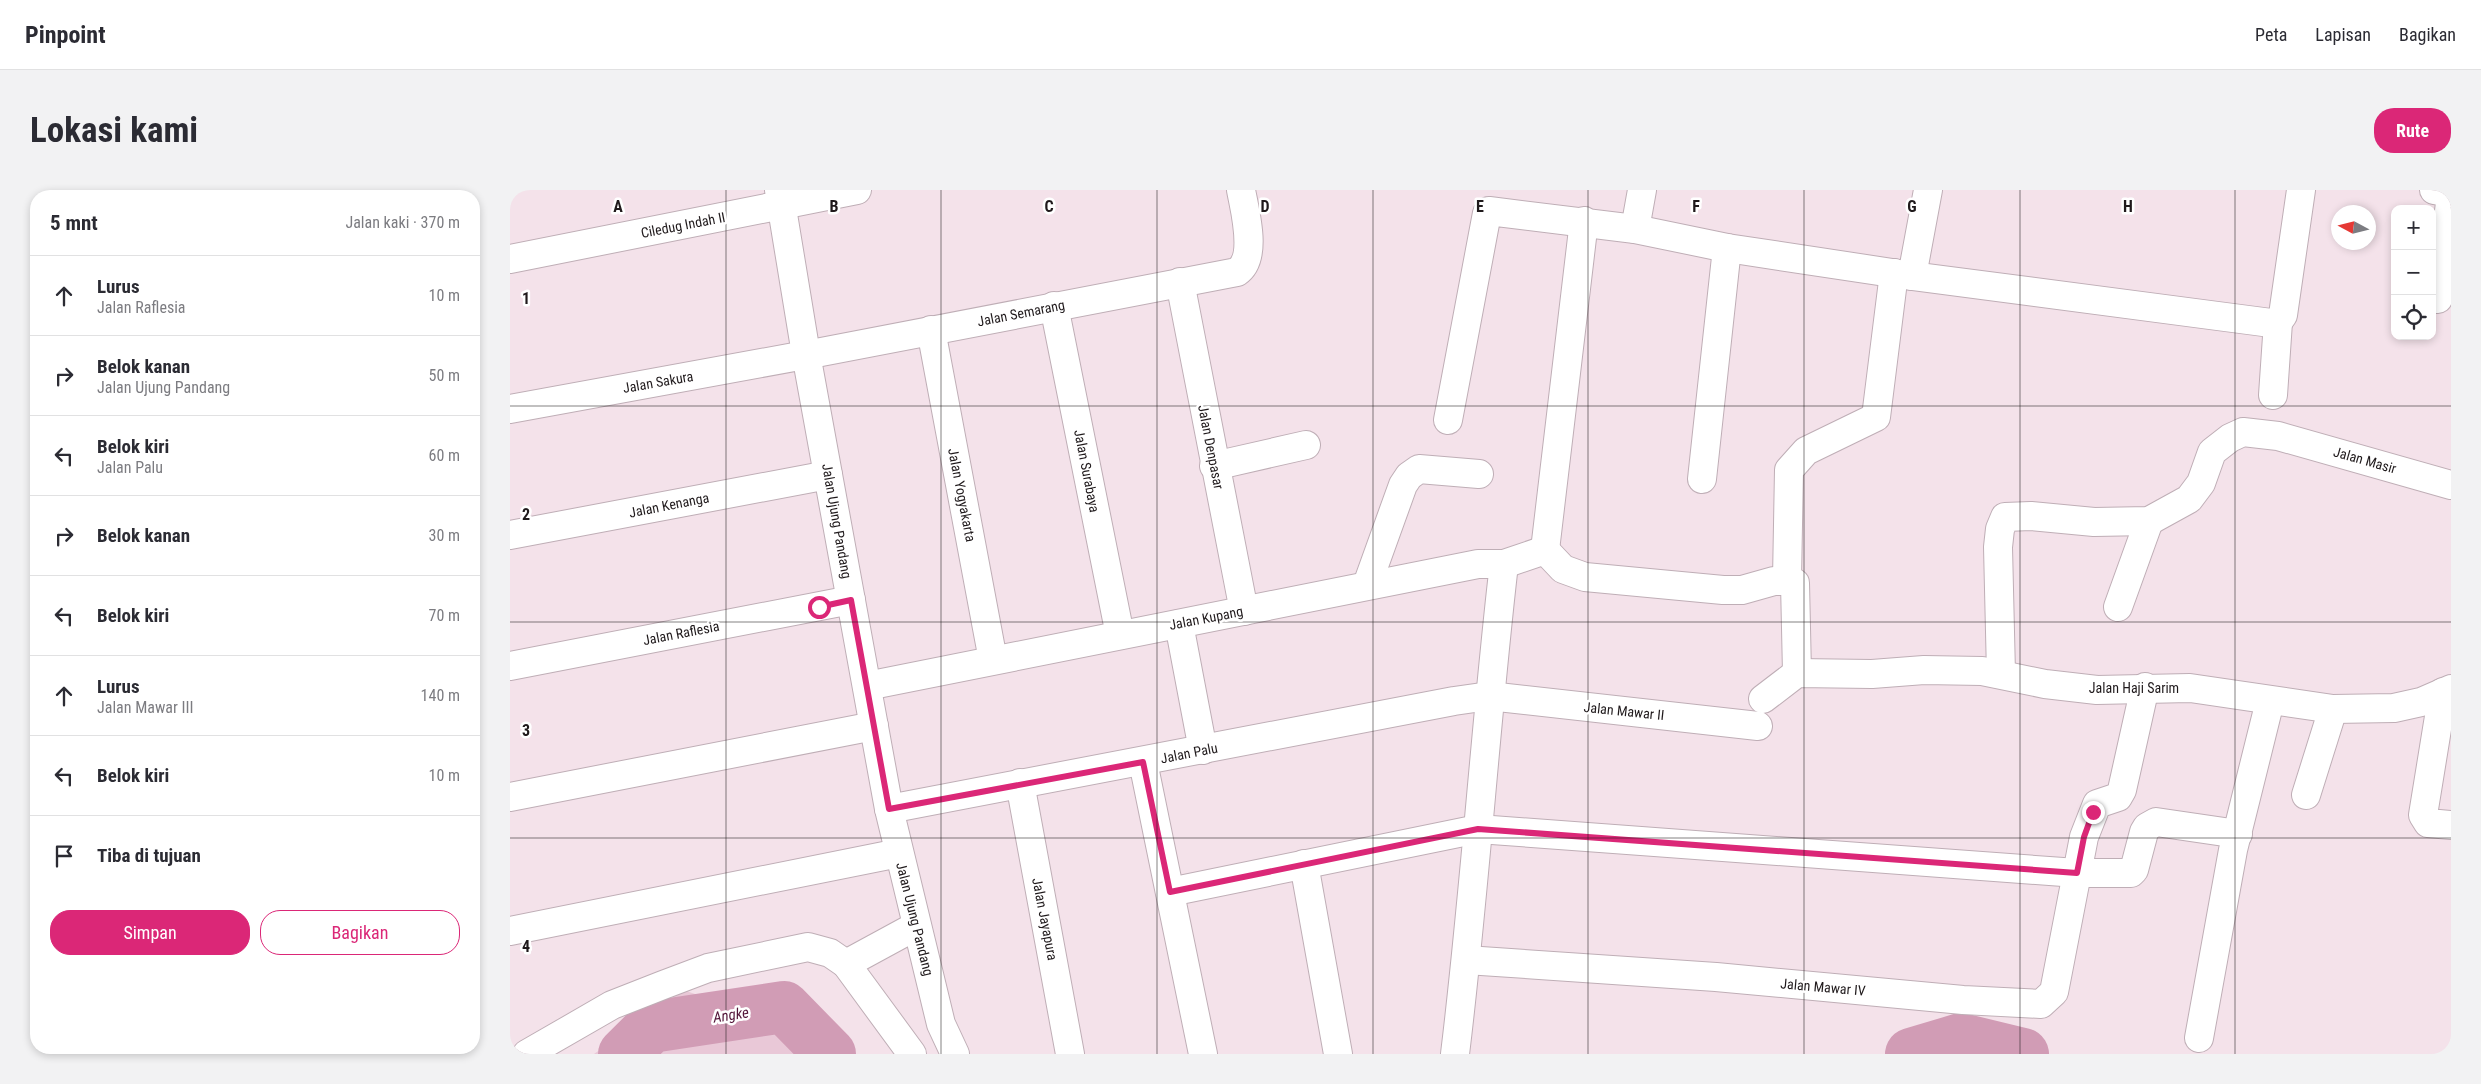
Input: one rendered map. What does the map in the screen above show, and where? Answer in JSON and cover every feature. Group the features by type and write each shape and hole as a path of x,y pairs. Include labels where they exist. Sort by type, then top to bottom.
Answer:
{"street":[{"name":"Ciledug Indah II","path":"510,259 780,198 857,190"},
{"name":"Jalan Semarang","path":"806,354 1236,272 1246,262 1248,250 1241,190"},
{"path":"1635,228 1642,190"},
{"path":"1787,580 1789,470 1806,451 1876,417 1903,274 1928,190"},
{"path":"2273,395 2278,322 2283,316 2301,190"},
{"path":"2434,190 2451,194 2438,299"},
{"name":"Jalan Ujung Pandang","path":"780,198 806,354 889,809 941,1024 955,1054"},
{"path":"1448,420 1487,213 1494,210 1635,228 1727,248 1903,274 2260,324 2278,322"},
{"path":"1584,221 1545,550 1563,569 1585,577 1723,590 1742,590 1787,580 1795,583 1797,673 1763,699"},
{"path":"1702,479 1727,248"},
{"name":"Jalan Denpasar","path":"1180,282 1214,466 1244,610"},
{"name":"Jalan Surabaya","path":"1054,306 1120,635"},
{"name":"Jalan Yogyakarta","path":"931,330 994,660"},
{"name":"Jalan Sakura","path":"510,409 806,354"},
{"name":"Jalan Masir","path":"2149,521 2189,499 2201,483 2212,452 2230,438 2243,432 2278,436 2451,485"},
{"path":"1214,466 1306,445"},
{"path":"1367,585 1380,543 1403,484 1409,476 1419,469 1479,474"},
{"name":"Jalan Kenanga","path":"510,535 828,476"},
{"path":"2001,674 1998,547 2000,528 2005,517 2031,516 2094,522 2149,521 2118,608"},
{"name":"Jalan Kupang","path":"867,686 1367,585 1478,564 1504,564 1545,550"},
{"path":"1455,1054 1466,960 1489,696 1504,564"},
{"name":"Jalan Raflesia","path":"510,666 851,600"},
{"path":"1179,624 1203,750"},
{"name":"Jalan Haji Sarim","path":"1797,673 1872,674 1924,670 2001,674 2045,684 2097,690 2190,688 2333,709 2394,708 2421,702 2447,691"},
{"name":"Jalan Mawar IV","path":"1466,960 1716,977 1964,1000 2041,1004 2054,992 2084,837 2097,804 2118,797 2122,790 2145,688"},
{"path":"2447,691 2423,815 2428,823 2451,825"},
{"name":"Jalan Mawar II","path":"1489,696 1758,726"},
{"name":"Jalan Palu","path":"889,809 1020,783 1143,762 1454,701 1489,696"},
{"path":"2199,1038 2233,850 2270,701"},
{"path":"2306,795 2333,709"},
{"path":"510,797 874,726"},
{"path":"1143,762 1203,1054"},
{"name":"Jalan Jayapura","path":"1020,783 1070,1054"},
{"path":"1170,892 1478,829 2077,873 2131,873 2134,870 2144,832 2147,827 2156,822 2238,834"},
{"path":"510,930 899,853"},
{"path":"1304,864 1338,1054"},
{"path":"846,964 916,926"},
{"path":"527,1054 612,1005 708,968 808,946 830,953 846,964 912,1054"}],"shaded area":[{"path":"683,990 783,1023 809,1054 594,1054"}],"waterway":[{"name":"Angke","path":"624,1054 651,1027 784,1007 830,1054"},
{"path":"1911,1054 1961,1039 2023,1054"}],"route":[{"path":"819,607 851,600 889,809 1020,783 1143,762 1170,892 1478,829 2077,873 2084,837 2093,812"}]}
